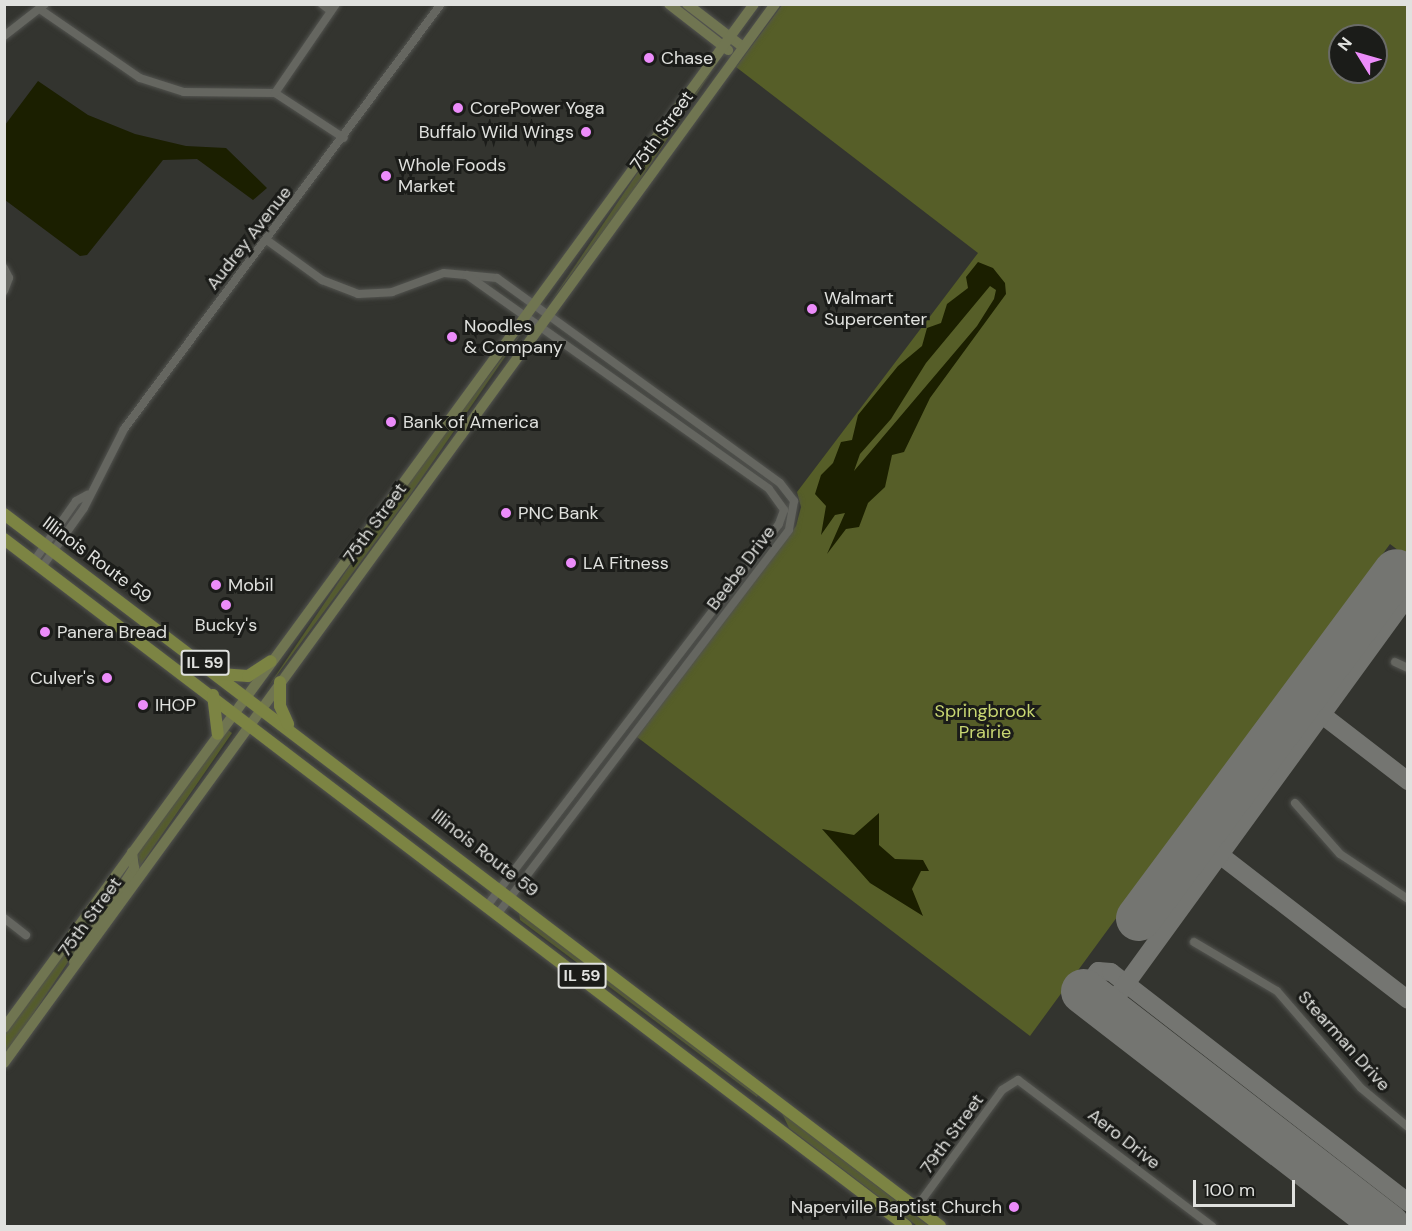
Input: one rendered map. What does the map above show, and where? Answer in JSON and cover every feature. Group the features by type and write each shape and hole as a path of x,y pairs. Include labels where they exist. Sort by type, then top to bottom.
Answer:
{"main road":[{"path":"669,4 727,41"},
{"path":"687,4 740,52"},
{"name":"75th Street","path":"4,1028 754,4"},
{"name":"75th Street","path":"4,1063 249,723 775,4"},
{"name":"Illinois Route 59","path":"4,514 501,888 940,1227"},
{"name":"Illinois Route 59","path":"4,539 499,912 906,1227"},
{"path":"218,674 248,676 271,661"},
{"path":"280,682 280,706 290,728"},
{"path":"213,695 218,734"},
{"path":"71,970 78,948 134,868 132,852"}],"street":[{"path":"275,93 333,8 322,4"},
{"name":"Audrey Avenue","path":"38,564 87,495 118,438 268,241 441,4"},
{"path":"4,36 43,7 123,69 166,88 198,94 275,93 344,138"},
{"name":"Beebe Drive","path":"268,241 330,285 358,294 392,292 444,273 497,278 534,302 783,486 795,513 789,530 499,912"},
{"path":"4,268 9,278 4,291"},
{"name":"Beebe Drive","path":"467,275 541,323 769,489 781,501 783,515 488,904"},
{"path":"1395,662 1407,668"},
{"path":"1295,803 1340,854 1407,899"},
{"path":"4,918 26,935"},
{"name":"Stearman Drive","path":"1194,942 1277,991 1361,1088 1407,1127"},
{"name":"79th Street","path":"916,1208 1002,1089 1015,1080"},
{"name":"Aero Drive","path":"1015,1080 1029,1085 1212,1227"}],"green space":[{"name":"Springbrook Prairie","path":"782,5 1407,5 1407,557 1390,544 1030,1036 637,737 796,526 801,507 797,492 978,253 736,67"},
{"path":"714,68 631,194 552,300 661,138"},
{"path":"522,332 408,498 266,690 398,494"},
{"path":"228,730 232,733 130,881 139,862 137,853"},
{"path":"128,863 133,865 5,1056 5,1035"},
{"path":"519,912 758,1095 757,1097 520,920"},
{"path":"782,1113 929,1226 917,1226 789,1128"}],"shaded area":[{"path":"38,81 88,115 135,134 186,146 226,148 267,188 253,200 197,159 163,160 87,255 80,256 5,200 5,125"},
{"path":"978,262 993,268 1005,283 1006,294 930,398 904,452 892,455 885,487 868,503 859,527 846,529 827,554 845,513 835,515 821,535 826,506 815,494 821,475 833,463 841,442 852,440 858,415 898,366 922,346 927,328 941,323 947,304 968,288 966,277","holes":["990,286 996,290 994,299 977,326 854,471 860,454 891,419 926,363"]},
{"path":"879,813 879,845 895,859 923,860 929,871 921,871 912,889 923,916 870,883 822,829 854,835"}],"taxiway":[{"path":"1107,1010 1408,596"},
{"path":"1321,714 1408,781"},
{"path":"1220,855 1408,1000"},
{"path":"1083,991 1098,971 1111,972 1408,1202"}],"runway":[{"path":"1138,918 1396,571"},
{"path":"1083,991 1387,1226"}],"place":[{"name":"Chase","path":"649,58"},
{"name":"CorePower Yoga","path":"458,108"},
{"name":"Buffalo Wild Wings","path":"586,132"},
{"name":"Whole Foods Market","path":"386,176"},
{"name":"Walmart Supercenter","path":"812,309"},
{"name":"Noodles & Company","path":"452,337"},
{"name":"Bank of America","path":"391,422"},
{"name":"PNC Bank","path":"506,513"},
{"name":"LA Fitness","path":"571,563"},
{"name":"Mobil","path":"216,585"},
{"name":"Bucky's","path":"226,605"},
{"name":"Panera Bread","path":"45,632"},
{"name":"Culver's","path":"107,678"},
{"name":"IHOP","path":"143,705"},
{"name":"Naperville Baptist Church","path":"1014,1207"}]}
